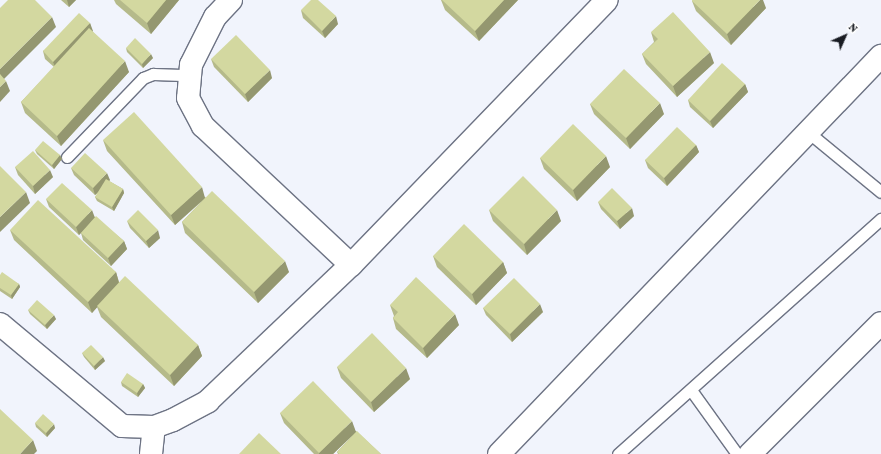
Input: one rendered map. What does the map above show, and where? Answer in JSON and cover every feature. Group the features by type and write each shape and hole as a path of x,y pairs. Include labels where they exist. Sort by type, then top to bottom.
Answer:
{"street":[{"path":"231,0 215,17 191,65 188,98 203,126 351,265"},
{"path":"2,331 122,426 154,427 208,401 351,265 607,0"},
{"path":"499,454 881,56"},
{"path":"750,454 881,323"},
{"path":"151,454 154,427"}],"lane":[{"path":"67,157 143,78 153,74 190,75"},
{"path":"808,132 881,192"},
{"path":"618,454 881,219"},
{"path":"691,390 737,454"}],"building":[{"path":"8,0 35,0 52,17 0,69 0,8"},
{"path":"120,0 166,0 147,23"},
{"path":"311,0 318,0 336,16 322,31 301,10"},
{"path":"442,0 504,0 475,31"},
{"path":"692,0 760,0 727,34"},
{"path":"673,12 710,52 673,86 642,54 658,39 651,32"},
{"path":"79,13 90,23 53,62 43,51"},
{"path":"89,28 125,61 57,136 21,102"},
{"path":"236,35 270,70 245,94 211,59"},
{"path":"135,38 151,54 142,64 126,48"},
{"path":"722,63 745,84 710,121 688,100"},
{"path":"624,69 660,103 626,138 590,104"},
{"path":"0,74 6,81 0,87"},
{"path":"134,112 202,187 171,215 103,140"},
{"path":"573,124 606,156 573,190 540,158"},
{"path":"677,127 696,145 664,178 645,160"},
{"path":"43,141 60,155 52,165 35,150"},
{"path":"33,151 50,170 33,186 15,167"},
{"path":"85,153 107,173 93,188 71,168"},
{"path":"0,166 26,192 0,217"},
{"path":"523,176 557,210 524,244 489,210"},
{"path":"106,179 123,189 112,207 95,197"},
{"path":"62,183 92,210 76,227 46,199"},
{"path":"612,188 632,208 617,221 598,202"},
{"path":"212,191 285,261 254,292 182,222"},
{"path":"38,200 116,272 88,302 10,230"},
{"path":"138,210 158,230 146,241 127,221"},
{"path":"96,216 124,241 108,258 81,233"},
{"path":"464,224 503,262 472,294 433,256"},
{"path":"2,272 19,284 11,295 0,288 0,275"},
{"path":"125,276 198,345 170,375 97,306"},
{"path":"416,277 455,314 423,348 393,318 398,312 390,305"},
{"path":"514,278 540,304 510,334 483,308"},
{"path":"37,300 54,315 45,325 28,310"},
{"path":"372,333 406,368 371,402 337,367"},
{"path":"91,345 103,357 94,366 82,353"},
{"path":"127,373 143,384 137,393 121,382"},
{"path":"313,381 352,421 319,453 280,413"},
{"path":"0,409 33,440 20,454 0,454"},
{"path":"43,414 54,424 46,433 35,423"},
{"path":"357,431 381,454 339,454 337,452"},
{"path":"259,433 281,454 239,454"}]}
